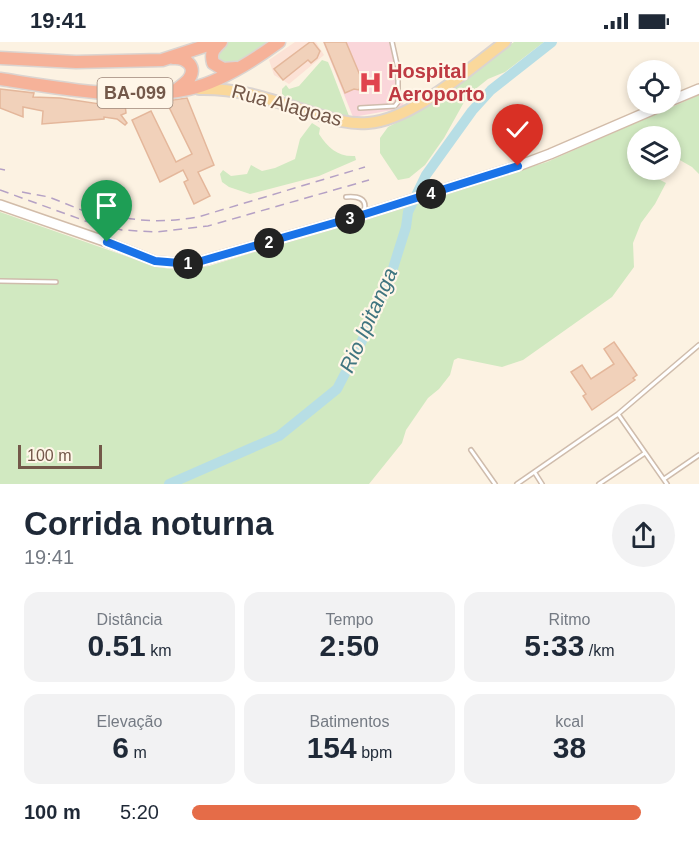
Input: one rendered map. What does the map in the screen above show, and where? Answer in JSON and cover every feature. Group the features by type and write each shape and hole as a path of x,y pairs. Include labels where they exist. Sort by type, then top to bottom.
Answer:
{"highway":[{"name":"BA-099","path":"0,58 87,62 162,60 219,42"},
{"path":"219,42 213,50 211,57 213,63 223,69 241,66"},
{"name":"BA-099","path":"0,79 80,91 120,93 175,91 190,89 222,77 279,42"},
{"path":"162,60 179,58 191,66 189,78 175,91"}],"main road":[{"name":"Rua Alagoas","path":"190,89 227,88 345,122 369,123 398,115 425,101 505,42"}],"street":[{"path":"681,96 699,89"},
{"path":"0,205 155,261 191,264 434,193 550,154 643,114"}],"lane":[{"path":"360,108 395,106 398,102 398,69 392,42"},
{"path":"346,197 358,197 364,200 365,209 362,215"},
{"path":"0,281 56,282"},
{"path":"517,484 618,414 699,345"},
{"path":"618,414 667,484"},
{"path":"471,450 495,484"},
{"path":"599,484 645,453"},
{"path":"664,479 699,455"},
{"path":"534,472 542,484"}],"shaded area":[{"path":"295,42 316,42 324,55 289,84 274,75 269,60"},
{"name":"Hospital Aeroporto","path":"323,42 393,42 404,108 353,117"}],"green space":[{"path":"228,42 273,42 234,65 216,63 218,51"},
{"path":"514,42 544,42 505,72 488,79 468,95 444,138 425,165 409,178 398,180 380,153 380,138 388,127 415,113"},
{"path":"322,60 328,62 331,69 349,116 346,118 287,98 282,94 282,89 286,85 289,89 299,86"},
{"path":"699,95 699,174 681,161 681,126 629,126 656,114 681,114 681,103"},
{"path":"312,123 320,128 319,134 330,147 343,155 355,156 356,160 319,176 250,194 229,187 222,182 220,174 223,170 231,176 247,174 251,165 262,171 295,159 300,139"},
{"path":"627,127 627,180 660,180 666,183 655,204 641,223 633,243 634,267 612,297 523,360 502,367 458,358 454,360 450,375 428,398 406,430 402,443 369,484 0,484 0,212 157,267 178,270 209,266 547,162"}],"building":[{"path":"313,42 320,51 317,58 311,63 308,60 283,80 274,69"},
{"path":"324,42 346,42 362,80 359,90 354,89 345,93"},
{"path":"0,89 34,93 33,97 60,98 106,105 106,102 125,104 126,113 121,115 127,123 125,125 117,119 104,117 104,119 42,124 43,111 23,107 23,117 0,108"},
{"path":"187,98 214,165 198,172 210,196 194,204 184,182 188,180 183,170 160,182 132,120 151,111 176,162 192,154 166,101"},
{"path":"614,342 637,375 633,378 635,380 592,410 583,396 586,394 571,372 582,365 591,379 614,364 604,349"}],"waterway":[{"name":"Rio Ipitanga","path":"169,484 279,436 337,389 389,281 406,227 408,212 426,175 472,111 491,90 552,42"}],"railway":[{"path":"97,211 147,220 198,217 365,167"},
{"path":"0,169 5,170"},
{"path":"0,190 91,223 122,230 157,232 208,226 369,180"},
{"path":"22,192 49,197 104,219"}],"place":[{"name":"Hospital Aeroporto","path":"370,83"}],"route":[{"path":"107,242 155,261 191,264 362,215 518,166"}]}
